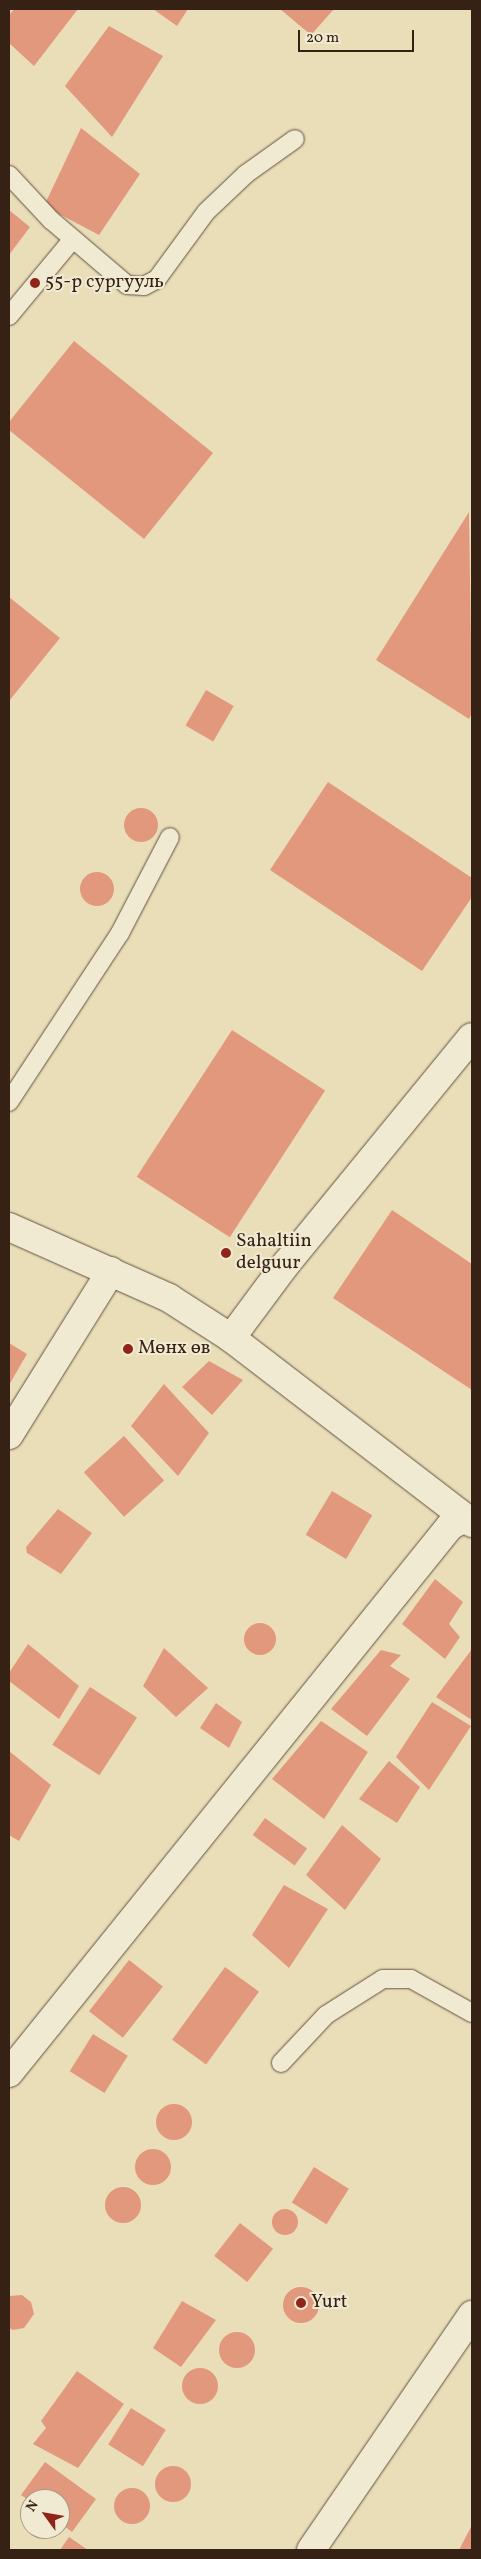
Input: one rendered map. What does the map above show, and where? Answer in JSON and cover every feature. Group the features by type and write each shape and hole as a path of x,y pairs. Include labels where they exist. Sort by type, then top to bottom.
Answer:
{"street":[{"path":"231,1338 286,1264 472,1037"},
{"path":"9,1227 169,1298 231,1338 468,1521"},
{"path":"9,1435 111,1271"},
{"path":"9,2073 450,1526 468,1521"},
{"path":"311,2550 472,2315"}],"lane":[{"path":"9,175 73,239 128,285 144,286 157,280 206,212 246,174 295,139"},
{"path":"9,316 73,239"},
{"path":"9,1102 120,933 170,837"},
{"path":"281,2063 326,2015 383,1979 411,1979 472,2013"}],"building":[{"path":"14,9 78,9 34,66 9,43 9,15"},
{"path":"153,9 188,9 177,26"},
{"path":"280,9 334,9 311,35"},
{"path":"109,26 163,56 112,137 65,86"},
{"path":"81,128 140,174 99,235 44,206"},
{"path":"9,210 30,227 9,255"},
{"path":"74,341 213,453 144,539 9,430 9,422"},
{"path":"469,512 472,713 469,719 376,660"},
{"path":"9,597 60,638 9,701"},
{"path":"206,690 234,706 213,742 186,726"},
{"path":"328,782 472,878 472,897 422,971 270,870"},
{"path":"141,808 148,809 153,813 157,818 157,832 153,837 148,841 141,842 134,841 129,837 125,832 124,825 125,818 129,813 134,809"},
{"path":"97,872 109,877 114,889 109,901 97,906 85,901 80,889 85,877"},
{"path":"232,1030 325,1090 230,1237 137,1177"},
{"path":"392,1210 472,1264 472,1390 333,1298"},
{"path":"9,1343 27,1354 9,1385"},
{"path":"209,1361 243,1380 212,1415 182,1387"},
{"path":"164,1384 209,1433 178,1476 131,1426"},
{"path":"124,1436 164,1481 124,1517 84,1472"},
{"path":"332,1491 372,1515 346,1559 306,1535"},
{"path":"58,1509 92,1533 61,1574 27,1553 26,1547"},
{"path":"435,1579 463,1602 449,1624 460,1637 445,1659 402,1624"},
{"path":"260,1623 272,1627 276,1639 272,1651 260,1655 248,1651 244,1639 248,1627"},
{"path":"28,1644 79,1686 59,1719 9,1681 9,1673"},
{"path":"164,1648 208,1688 176,1717 143,1686"},
{"path":"472,1649 472,1720 436,1697"},
{"path":"381,1650 401,1655 390,1666 410,1679 367,1736 331,1709"},
{"path":"90,1687 137,1717 99,1775 52,1745"},
{"path":"432,1702 471,1726 429,1790 396,1757"},
{"path":"216,1703 242,1722 229,1748 200,1728"},
{"path":"321,1721 368,1752 324,1819 272,1779"},
{"path":"9,1751 51,1785 19,1841 9,1835"},
{"path":"389,1761 420,1787 397,1823 359,1799"},
{"path":"265,1818 307,1849 295,1866 253,1835"},
{"path":"342,1825 381,1859 345,1910 306,1875"},
{"path":"284,1885 328,1909 289,1968 252,1935"},
{"path":"129,1960 163,1986 123,2038 89,2011"},
{"path":"225,1967 259,1992 206,2064 172,2040"},
{"path":"93,2034 128,2056 104,2093 70,2071"},
{"path":"174,2104 186,2110 192,2122 186,2134 174,2140 162,2134 156,2122 162,2110"},
{"path":"153,2149 166,2154 171,2167 166,2180 153,2185 140,2180 135,2167 140,2154"},
{"path":"314,2167 349,2189 327,2224 292,2203"},
{"path":"123,2187 136,2192 141,2205 136,2218 123,2223 110,2218 105,2205 110,2192"},
{"path":"285,2209 294,2213 298,2222 294,2231 285,2235 276,2231 272,2222 276,2213"},
{"path":"240,2223 273,2249 247,2282 214,2256"},
{"name":"Yurt","path":"301,2287 314,2292 319,2305 314,2318 301,2323 288,2318 283,2305 288,2292"},
{"path":"22,2295 31,2302 34,2314 24,2328 13,2330 9,2328 9,2296"},
{"path":"182,2301 216,2320 181,2367 153,2348"},
{"path":"237,2332 250,2337 255,2350 250,2363 237,2368 224,2363 219,2350 224,2337"},
{"path":"200,2368 213,2373 218,2386 213,2399 200,2404 187,2399 182,2386 187,2373"},
{"path":"77,2371 124,2404 78,2468 33,2444 46,2428 41,2421"},
{"path":"131,2408 166,2430 143,2466 108,2444"},
{"path":"45,2462 96,2499 72,2532 70,2530 70,2489 25,2489"},
{"path":"173,2466 185,2472 191,2484 185,2496 173,2502 161,2496 155,2484 161,2472"},
{"path":"132,2488 144,2494 150,2506 144,2518 132,2524 120,2518 114,2506 120,2494"},
{"path":"472,2525 472,2550 459,2550"},
{"path":"70,2538 88,2550 60,2550"}],"place":[{"name":"55-р сургууль","path":"35,283"},
{"name":"Sahaltiin delguur","path":"226,1253"},
{"name":"Мөнх өв","path":"128,1349"},
{"name":"Yurt","path":"301,2303"}]}
